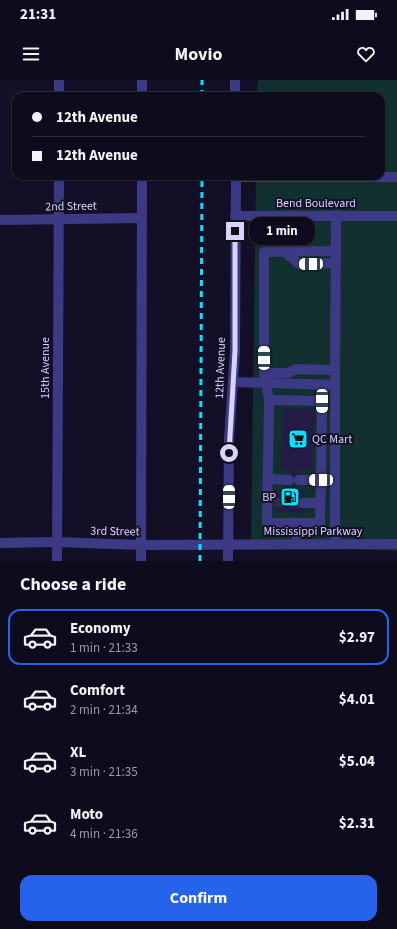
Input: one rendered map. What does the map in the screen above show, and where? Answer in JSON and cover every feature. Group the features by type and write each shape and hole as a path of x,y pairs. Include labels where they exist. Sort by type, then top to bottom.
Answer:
{"street":[{"path":"59,80 59,92"},
{"path":"142,80 142,92"},
{"path":"235,80 235,92"},
{"path":"385,177 397,177"},
{"name":"15th Avenue","path":"57,561 59,180"},
{"path":"141,561 142,180"},
{"name":"12th Avenue","path":"228,561 229,439 235,351 236,180"},
{"name":"Bend Boulevard","path":"235,216 397,216"},
{"path":"335,544 336,216"},
{"name":"2nd Street","path":"0,220 142,218"},
{"path":"269,400 322,401 320,522 267,523 271,502 268,480 269,400 264,373 264,252 336,251"},
{"path":"285,252 299,264 336,263"},
{"path":"264,373 288,373 296,369 335,370"},
{"path":"233,382 335,385"},
{"path":"268,480 335,481"},
{"path":"303,503 320,503"},
{"path":"297,522 297,544"},
{"name":"3rd Street","path":"0,543 57,542 141,545 228,545"},
{"name":"Mississippi Parkway","path":"228,545 397,544"}],"green space":[{"path":"258,80 397,80 397,551 251,545 256,180 385,180 385,92 257,92"}],"building":[{"name":"QC Mart","path":"283,408 314,409 313,470 299,470 299,474 294,476 290,474 290,470 281,469"},
{"name":"BP","path":"294,484 298,486 298,490 304,491 304,496 299,498 297,503 298,507 303,510 303,513 275,512 276,491 289,491 289,486"}],"tunnel":[{"path":"275,502 303,503"}],"railway":[{"path":"202,80 202,92"},
{"path":"200,561 202,180"}],"place":[{"name":"QC Mart","path":"298,439"},
{"name":"BP","path":"290,497"}],"route":[{"path":"229,453 235,351 235,231"}]}
